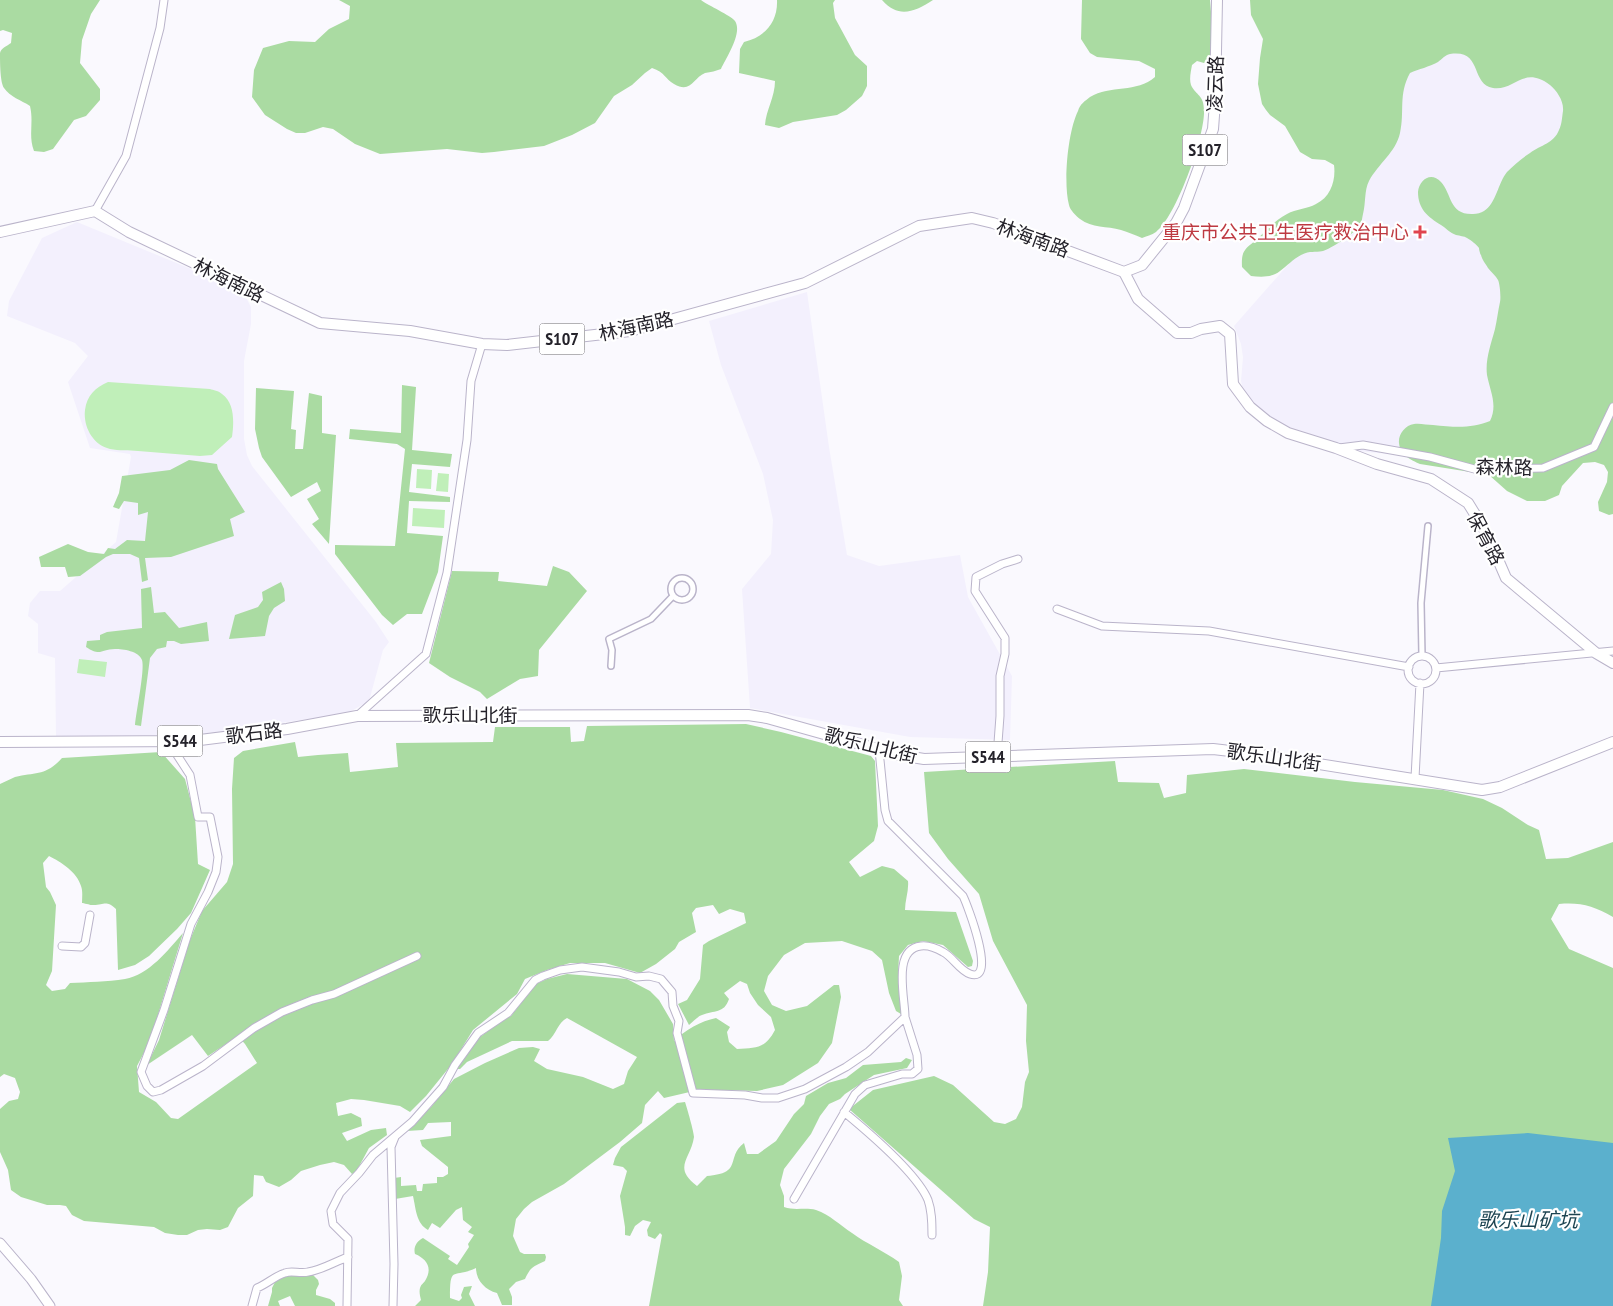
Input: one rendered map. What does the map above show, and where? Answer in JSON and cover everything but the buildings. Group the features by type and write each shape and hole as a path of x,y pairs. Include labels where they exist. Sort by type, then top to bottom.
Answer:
{"main road":[{"name":"凌云路","path":"1124,272 1142,265 1176,223 1184,208 1213,129 1217,0"},
{"path":"0,232 95,211"},
{"name":"林海南路","path":"95,211 129,232 320,323 410,331 482,344 507,345 630,331 805,283 919,226 972,218 993,223 1124,272"},
{"path":"1124,272 1138,299 1177,333 1191,333 1201,329 1220,326 1230,334 1233,384 1250,407 1267,421 1288,433 1336,448"},
{"name":"保育路","path":"1336,448 1377,464 1431,479 1468,503 1486,532 1506,578 1596,653 1613,664"},
{"name":"歌乐山北街","path":"357,716 748,715 767,718 899,756 924,759 1213,749 1415,778 1482,790 1500,788 1613,742"},
{"name":"歌石路","path":"0,742 192,740 287,729 357,716"}],"street":[{"path":"95,211 126,156 160,28 164,0"},
{"path":"357,716 426,654 447,574 467,440 471,381 482,344"},
{"name":"森林路","path":"1336,448 1363,445 1430,457 1478,470 1543,468 1594,448 1613,407"},
{"path":"1422,656 1421,603 1428,526"},
{"path":"997,756 1000,676 1005,654 1005,638 975,591 976,578 1002,564 1018,559"},
{"path":"611,666 612,650 609,639 651,619 673,596 672,586 676,580 686,579 691,584 692,590 689,597 679,600 673,596"},
{"path":"1057,608 1102,626 1209,631 1409,667"},
{"path":"1436,668 1613,651"},
{"path":"1422,656 1432,660 1436,673 1431,680 1420,683 1411,678 1409,667 1415,658 1422,656"},
{"path":"1415,778 1420,683"},
{"path":"168,741 190,775 198,818 210,818 218,857 216,872 191,924 164,1010 141,1072 147,1086 153,1092 161,1090 202,1066 254,1028 282,1012 312,1000 334,994 417,956"},
{"path":"794,1199 855,1094 865,1085 902,1074 912,1074 918,1068 917,1055 905,1017 902,991 903,960 907,952 912,948 933,947 944,952 970,974 978,972 982,966 982,953 970,909 963,896 888,821 885,810 879,750"},
{"path":"62,946 81,947 85,943 90,915"},
{"path":"347,1306 348,1239 332,1224 331,1211 340,1193 373,1155 412,1122 443,1087 478,1033 508,1013 535,980 560,970 582,967 619,972 636,977 649,976 661,979 672,992 673,1006 679,1021 677,1033 693,1093 778,1098 805,1089 862,1056 905,1017"},
{"path":"844,1112 915,1179 927,1198 931,1209 932,1235"},
{"path":"393,1306 391,1147 396,1135"},
{"path":"0,1243 31,1279 50,1306"},
{"path":"252,1306 257,1288 282,1274 288,1271 301,1274 310,1272 348,1257"}],"shaded area":[{"name":"重庆市公共卫生医疗救治中心","path":"1446,0 1580,98 1493,464 1315,447 1276,433 1249,414 1241,381 1243,357 1241,344 1234,326 1308,242 1401,74"},
{"path":"77,222 242,290 251,307 251,324 244,361 244,439 247,455 252,466 376,622 389,642 383,650 369,701 346,714 199,734 56,737 55,658 38,653 38,624 28,616 30,603 40,591 60,591 116,542 131,457 130,454 90,448 68,382 88,356 75,343 7,316 9,301 42,238"},
{"path":"807,292 829,447 847,555 879,566 960,555 968,597 1012,676 1010,740 910,737 750,708 742,589 771,554 773,520 763,474 721,365 709,321"}],"green space":[{"path":"0,0 100,0 91,14 82,40 80,63 100,89 100,100 86,116 74,120 53,149 44,152 34,151 32,145 30,106 9,94 3,85 0,71 0,53 3,48 11,43 12,33 0,31"},
{"path":"339,0 701,0 735,21 737,32 721,69 705,73 688,86 680,87 660,71 652,68 632,85 614,96 595,123 544,146 482,153 447,149 380,154 355,144 333,129 323,127 305,133 296,133 287,129 265,115 252,97 254,70 263,48 289,41 315,42 329,29 349,19 350,6"},
{"path":"777,0 835,0 833,3 835,18 855,55 867,66 867,86 862,96 846,110 837,115 793,122 779,128 765,125 774,93 775,81 739,73 740,49 744,42 764,32 773,22"},
{"path":"882,0 933,0 919,8 901,12 894,10"},
{"path":"1082,0 1210,0 1212,24 1210,61 1204,63 1197,61 1192,65 1190,78 1193,89 1204,105 1203,123 1195,156 1180,194 1164,224 1153,234 1142,238 1121,230 1085,222 1075,215 1069,205 1066,183 1067,157 1074,120 1080,106 1098,93 1140,85 1155,77 1155,69 1139,61 1097,57 1090,53 1081,39"},
{"path":"1250,0 1613,0 1613,514 1609,515 1599,511 1598,502 1607,482 1608,472 1604,465 1595,462 1583,463 1562,486 1559,495 1545,501 1527,501 1507,491 1489,475 1420,464 1410,459 1401,451 1399,443 1403,431 1408,426 1419,424 1455,427 1476,425 1490,421 1493,409 1487,364 1500,300 1499,282 1488,268 1480,254 1479,248 1475,244 1466,237 1452,233 1425,212 1418,198 1419,188 1426,178 1433,177 1445,187 1452,203 1459,211 1473,214 1484,211 1491,204 1507,172 1524,157 1551,141 1557,134 1561,125 1563,111 1561,100 1557,93 1550,85 1533,77 1501,88 1493,88 1481,80 1472,62 1460,54 1450,54 1435,64 1410,73 1404,89 1398,140 1369,181 1366,189 1362,221 1358,228 1349,236 1323,251 1304,253 1273,275 1251,276 1242,267 1242,256 1245,250 1283,216 1313,206 1321,201 1331,188 1334,165 1325,160 1312,159 1300,152 1285,126 1270,115 1262,104 1258,84 1263,39 1251,15"},
{"path":"108,382 218,391 226,398 231,408 233,420 232,437 212,455 200,456 117,450 104,447 90,434 86,423 85,410 92,393"},
{"path":"402,385 416,387 412,450 452,454 450,467 412,464 409,492 450,497 450,502 409,501 407,533 443,536 438,572 422,614 407,614 393,625 382,615 335,554 335,545 395,546 405,449 397,444 349,439 350,429 401,433"},
{"path":"256,388 294,391 291,429 296,430 295,449 303,449 309,393 322,396 322,433 336,435 329,544 312,524 319,519 307,499 321,491 317,482 291,497 262,457 255,429"},
{"path":"189,460 217,464 218,469 245,512 230,519 234,536 171,557 145,558 148,580 142,582 139,558 130,554 113,554 106,557 80,576 68,577 65,567 41,567 39,557 68,544 88,552 104,554 108,548 115,549 127,540 145,541 148,512 138,515 138,503 124,501 119,509 113,507 119,493 122,476 170,470"},
{"path":"417,469 432,470 431,489 416,488"},
{"path":"438,473 449,474 448,492 436,491"},
{"path":"413,508 445,510 444,528 412,526"},
{"path":"553,566 569,572 587,591 539,650 538,676 520,679 487,699 480,692 450,677 429,663 452,571 499,572 498,581 547,586"},
{"path":"281,582 285,601 274,608 269,616 265,636 229,639 235,615 258,607 263,600 262,592"},
{"path":"151,587 154,613 165,612 179,628 207,622 209,641 181,644 167,641 166,647 157,649 150,658 141,726 135,725 143,665 138,654 115,649 95,652 86,647 87,641 100,640 100,635 107,632 142,628 141,589"},
{"path":"79,659 107,662 105,677 77,673"},
{"path":"746,724 871,756 875,761 878,826 874,841 849,862 860,877 882,866 894,869 908,881 905,910 956,912 973,961 972,966 968,967 943,945 923,941 908,945 899,956 898,977 903,1008 901,1014 896,1011 889,993 882,960 872,951 842,941 805,943 784,955 768,976 764,991 772,1005 786,1011 807,1006 834,985 839,985 841,997 832,1043 818,1063 783,1085 757,1091 694,1091 664,1098 658,1091 645,1105 642,1123 564,1184 532,1202 516,1219 513,1236 520,1252 524,1254 545,1254 546,1257 545,1261 531,1269 525,1279 516,1282 509,1289 512,1305 502,1305 497,1293 489,1290 479,1280 476,1268 454,1274 450,1287 450,1298 459,1301 462,1298 461,1295 464,1287 472,1286 469,1294 475,1306 415,1306 421,1300 420,1288 425,1281 429,1268 423,1258 415,1254 417,1243 423,1238 450,1256 448,1259 457,1265 469,1247 468,1244 474,1235 468,1232 472,1227 463,1220 462,1207 456,1210 440,1228 432,1223 428,1230 419,1220 413,1196 395,1199 394,1178 401,1177 401,1186 416,1185 417,1191 422,1191 423,1184 437,1183 437,1177 443,1177 448,1174 448,1167 422,1146 420,1140 451,1136 451,1122 428,1123 423,1130 406,1131 431,1107 454,1079 519,1048 533,1047 540,1049 534,1061 547,1069 583,1077 613,1089 624,1084 628,1071 637,1057 567,1018 561,1022 548,1041 512,1041 467,1062 460,1069 457,1069 458,1065 480,1037 511,1016 536,984 567,974 627,979 650,991 659,1000 673,1024 674,1041 694,1026 716,1018 730,1027 727,1032 729,1042 737,1049 755,1048 764,1044 775,1030 771,1017 758,1005 750,993 747,984 740,981 724,993 729,999 724,1007 718,1011 700,1016 689,1025 678,1004 687,1000 700,979 703,945 746,923 744,913 730,909 719,914 713,905 696,908 692,913 696,932 679,942 675,949 656,964 640,973 605,963 570,963 525,979 517,994 473,1030 452,1064 426,1096 410,1112 400,1106 364,1100 351,1099 336,1103 338,1116 351,1113 361,1118 362,1126 342,1133 347,1141 371,1130 386,1128 387,1135 369,1148 356,1172 352,1174 344,1165 334,1162 301,1171 279,1187 266,1182 263,1176 254,1175 253,1196 238,1208 228,1227 220,1230 198,1230 187,1235 178,1235 165,1233 154,1227 84,1221 72,1215 66,1206 47,1205 21,1197 11,1190 8,1170 0,1152 0,1109 9,1101 18,1099 20,1092 15,1078 4,1074 0,1077 0,784 15,777 46,771 62,758 161,752 185,779 195,817 198,864 210,870 191,913 149,956 135,965 118,970 116,909 109,904 91,905 82,903 82,888 76,876 63,864 49,856 43,863 46,887 56,905 52,971 46,985 52,991 65,989 70,983 111,981 134,977 157,961 183,933 150,1041 137,1066 139,1092 156,1102 171,1118 178,1119 257,1063 238,1036 208,1056 192,1035 147,1065 159,1040 190,940 202,911 227,882 233,864 232,789 234,758 243,751 295,742 298,757 348,753 350,772 398,767 396,743 493,742 495,727 570,727 571,742 584,741 587,726"},
{"path":"1115,761 1118,782 1159,783 1164,798 1186,793 1187,775 1244,769 1443,790 1483,799 1539,830 1546,859 1568,858 1613,842 1613,917 1587,906 1559,904 1551,919 1569,949 1613,968 1613,1306 983,1306 988,1272 990,1227 974,1219 849,1109 873,1090 934,1076 953,1085 994,1122 1005,1124 1016,1119 1022,1107 1025,1082 1029,1072 1026,1041 1027,1005 993,941 979,894 948,859 929,833 924,772"},
{"path":"906,1058 912,1060 907,1068 874,1075 840,1099 829,1104 820,1116 811,1134 784,1169 780,1185 784,1196 784,1207 812,1209 821,1212 899,1262 902,1276 899,1300 903,1306 649,1306 662,1235 660,1233 655,1239 648,1236 647,1230 651,1222 643,1220 635,1226 630,1236 625,1235 620,1196 627,1171 623,1167 613,1165 621,1147 677,1103 685,1102 694,1137 684,1168 690,1179 697,1186 707,1176 726,1172 730,1168 738,1149 744,1143 747,1154 758,1154 776,1141 794,1114 804,1104 806,1096 828,1083 846,1078 863,1065 901,1062"},
{"path":"310,1272 318,1280 319,1284 316,1295 330,1299 335,1303 335,1306 295,1306 290,1296 278,1301 280,1306 268,1306 272,1288 278,1276"}],"water":[{"name":"歌乐山矿坑","path":"1528,1133 1613,1143 1613,1306 1431,1306 1441,1238 1442,1211 1455,1171 1448,1138"}],"place":[{"name":"重庆市公共卫生医疗救治中心","path":"1420,232"}]}
